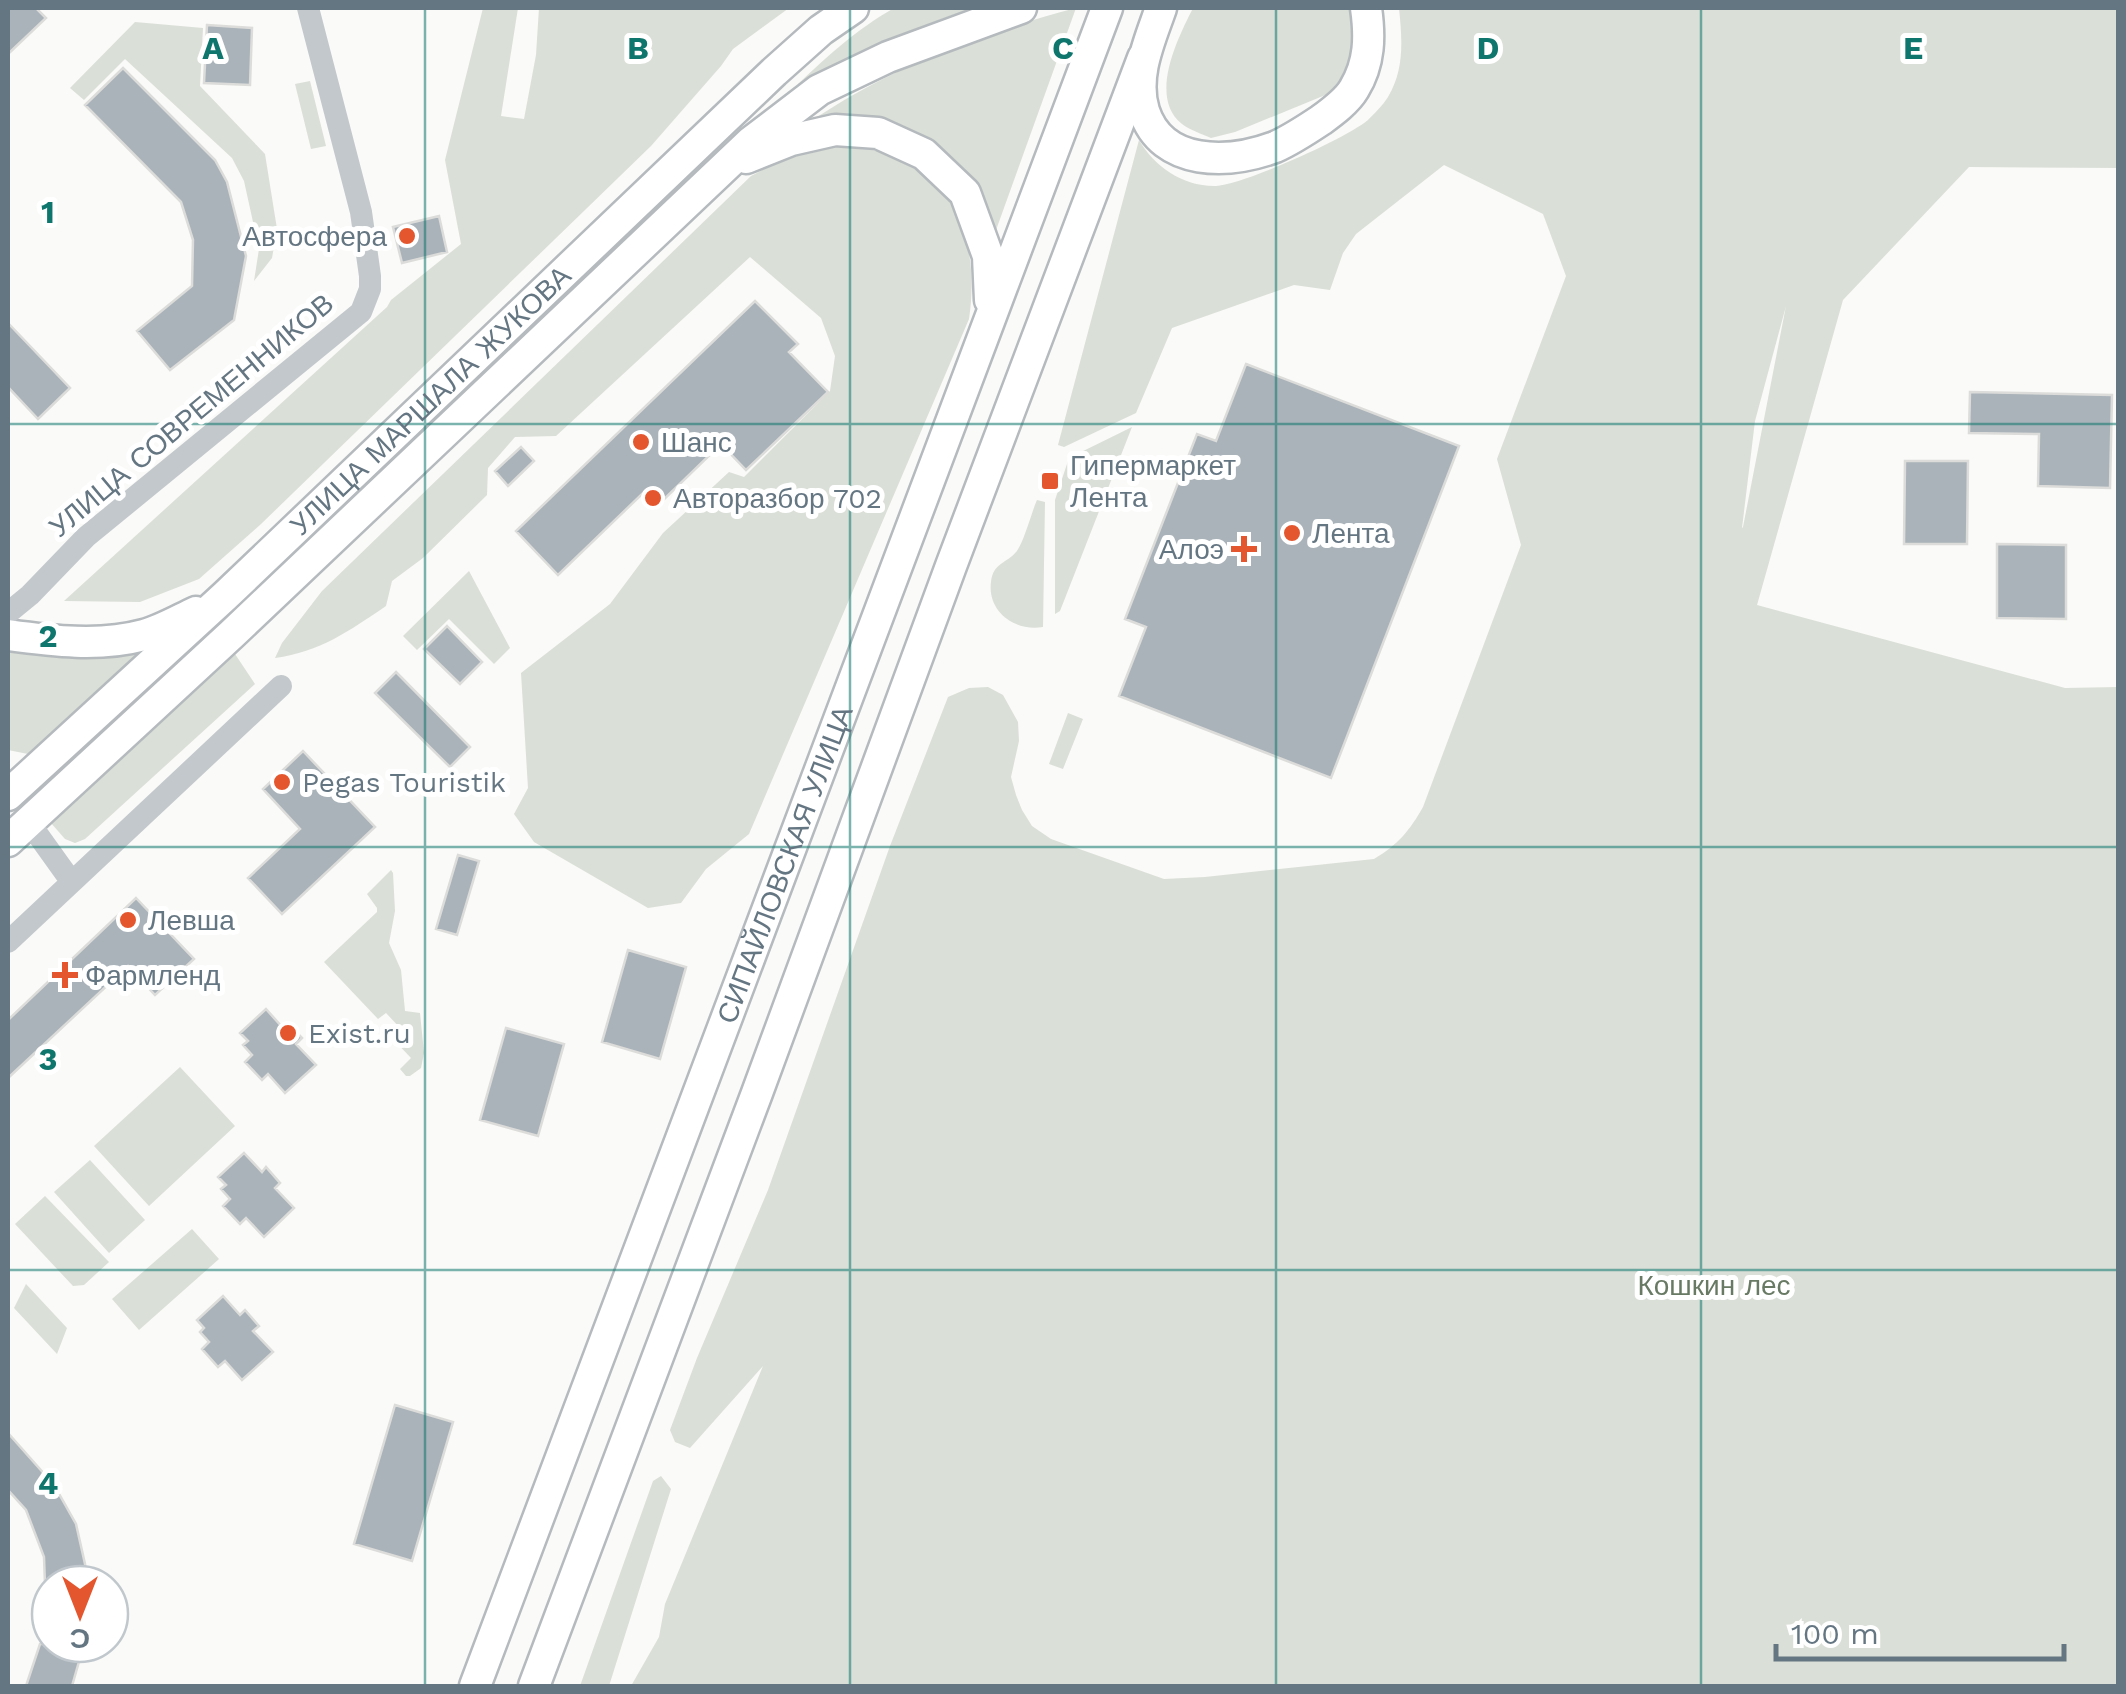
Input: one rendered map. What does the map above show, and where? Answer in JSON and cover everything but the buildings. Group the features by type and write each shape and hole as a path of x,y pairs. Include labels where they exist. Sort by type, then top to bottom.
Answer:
{"main road":[{"name":"УЛИЦА МАРШАЛА ЖУКОВА","path":"8,794 225,596 774,72 854,8"},
{"name":"УЛИЦА МАРШАЛА ЖУКОВА","path":"18,832 752,142 819,90 888,57 1021,8"},
{"name":"СИПАЙЛОВСКАЯ УЛИЦА","path":"474,1686 1107,8"},
{"name":"СИПАЙЛОВСКАЯ УЛИЦА","path":"534,1686 1161,8"},
{"path":"1143,58 1143,109 1153,130 1170,148 1190,156 1246,156 1301,134 1353,92 1367,62 1366,8"},
{"path":"713,176 777,146 835,130 878,133 924,154 965,194 988,256 990,315"},
{"path":"8,635 62,641 114,640 146,634 225,596"},
{"path":"8,794 18,832"}],"street":[{"name":"УЛИЦА СОВРЕМЕННИКОВ","path":"8,613 30,596 86,537 361,312 370,289 370,276 360,212 308,8"},
{"path":"8,942 280,686"},
{"path":"18,832 72,880"}],"green space":[{"path":"483,8 518,8 501,116 524,119 536,55 539,8 789,8 733,49 651,146 260,525 199,579 140,602 64,601 391,300 461,244 445,160"},
{"path":"894,8 974,8 907,33 801,87 798,84 855,34"},
{"path":"1076,8 991,244 931,148 807,124 870,86 936,54"},
{"path":"1193,8 1352,8 1358,59 1340,89 1211,138 1182,124 1167,99 1169,67"},
{"name":"Кошкин лес","path":"1399,8 2118,8 2118,168 1969,167 1843,300 1757,605 2065,688 2118,687 2118,1686 631,1686 659,1637 665,1604 763,1366 690,1448 675,1442 670,1430 768,1190 890,846 948,697 969,688 988,687 1003,695 1018,722 1019,741 1011,777 1032,826 1051,839 1164,879 1374,859 1403,836 1423,807 1521,545 1497,459 1566,276 1543,214 1444,165 1356,234 1343,253 1330,290 1294,285 1172,328 1136,413 1064,447 1058,445 1139,140 1170,173 1214,186 1269,170 1317,149 1368,120 1388,97 1400,64","holes":["1786,306 1743,527 1755,421"]},
{"path":"135,22 203,28 200,86 265,154 277,229 272,258 254,281 259,249 244,181 232,158 125,59 84,100 70,88"},
{"path":"310,81 326,146 311,149 295,84"},
{"path":"856,145 914,166 949,201 966,238 970,258 969,319 749,834 706,869 681,903 648,908 534,842 514,814 528,788 521,673 610,604 663,533 729,472 744,477 830,391 835,356 821,318 750,257 556,436 515,437 488,468 487,495 423,558 392,581 386,606 320,646 275,658 322,591 751,176 813,149"},
{"path":"1132,427 1060,611 1055,614 1055,500 1069,458"},
{"path":"1037,500 1045,502 1043,627 1033,628 1005,618 994,602 991,582 997,567 1019,548"},
{"path":"469,571 510,648 494,664 449,619 417,650 403,636"},
{"path":"165,639 33,755 8,750 8,643"},
{"path":"235,654 255,684 85,839 75,843 65,839 51,823"},
{"path":"1068,713 1083,719 1063,769 1049,764"},
{"path":"391,870 395,911 389,943 401,970 405,1011 420,1013 424,1053 421,1068 410,1076 400,1069 411,1058 393,1039 402,1030 386,1013 378,1019 324,962 377,912 367,894"},
{"path":"180,1067 235,1126 149,1206 94,1146"},
{"path":"90,1160 145,1220 109,1253 54,1192"},
{"path":"45,1196 109,1262 84,1285 73,1286 15,1224"},
{"path":"192,1229 219,1259 139,1330 112,1299"},
{"path":"26,1284 67,1328 57,1354 14,1308"},
{"path":"661,1476 671,1489 609,1686 580,1686 653,1481"}],"place":[{"name":"Автосфера","path":"407,236"},
{"name":"Шанс","path":"641,442"},
{"name":"Гипермаркет Лента","path":"1050,481"},
{"name":"Авторазбор 702","path":"653,498"},
{"name":"Лента","path":"1292,533"},
{"name":"Алоэ","path":"1244,549"},
{"name":"Pegas Touristik","path":"282,782"},
{"name":"Левша","path":"128,920"},
{"name":"Фармленд","path":"65,975"},
{"name":"Exist.ru","path":"288,1033"}]}
